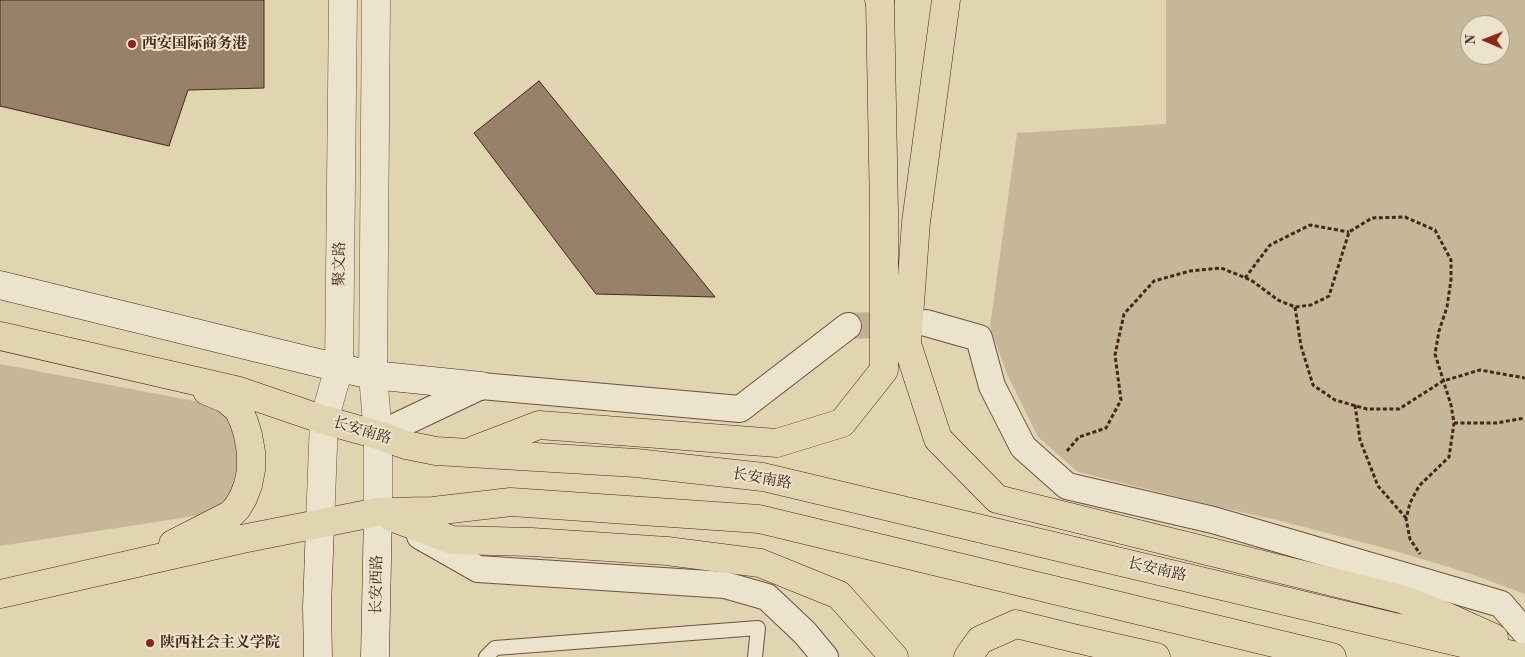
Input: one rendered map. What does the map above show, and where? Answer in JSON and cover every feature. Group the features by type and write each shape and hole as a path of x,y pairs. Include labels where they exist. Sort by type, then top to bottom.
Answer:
{"main road":[{"path":"946,0 916,222 907,344 938,439 997,499 1401,599 1443,615 1525,652"},
{"path":"464,453 539,425 777,443 842,423 884,370 884,202 880,1"},
{"name":"长安南路","path":"0,336 239,391 324,420 429,450 636,463 763,477 1521,657"},
{"path":"133,564 230,515 237,508 248,485 251,470 251,452 248,435 238,409 226,400 173,376"},
{"path":"0,594 242,539 378,512 433,511 511,502 759,519 1332,657"},
{"path":"378,512 452,540 532,542 667,551 760,562 839,594 894,657"},
{"path":"968,657 980,640 1016,624 1156,657"}],"street":[{"name":"聚文路","path":"320,525 324,420 339,368 343,0"},
{"path":"376,0 373,375 378,435 378,512 478,569 725,585 766,597 805,633 825,657"},
{"path":"0,285 373,375 740,409 848,326"},
{"path":"926,323 978,338 992,386 1023,447 1067,486 1213,520 1501,604 1525,632"},
{"path":"378,435 481,386"},
{"name":"长安西路","path":"375,657 378,512"},
{"path":"318,657 317,607 320,525"}],"lane":[{"path":"486,657 494,648 758,628 755,657"}],"path":[{"path":"1067,451 1080,437 1106,428 1122,400 1115,355 1124,314 1154,281 1190,271 1221,268 1251,280 1278,300 1295,307 1311,305 1329,296 1349,232 1372,218 1405,217 1435,230 1451,260 1451,280 1439,331 1436,354 1454,422 1449,457 1419,486 1410,503 1406,519 1410,539 1424,562"},
{"path":"1245,278 1270,245 1310,225 1349,232"},
{"path":"1295,307 1301,346 1314,385 1335,400 1367,409 1399,409 1443,381 1480,370 1525,378"},
{"path":"1355,406 1360,440 1378,486 1406,519"},
{"path":"1454,422 1496,423 1525,418"}],"shaded area":[{"path":"1166,0 1525,0 1525,594 1468,573 1392,550 1078,472 1038,437 1007,374 990,327 1017,133 1166,124"},
{"path":"0,364 194,401 227,411 243,455 233,498 207,514 0,546"}],"building":[{"name":"西安国际商务港","path":"0,0 264,0 264,88 188,90 169,146 0,106"},
{"path":"539,81 715,297 596,294 474,133"}],"tunnel":[{"path":"848,326 905,324"}],"place":[{"name":"西安国际商务港","path":"132,44"},
{"name":"陕西社会主义学院","path":"150,643"}]}
